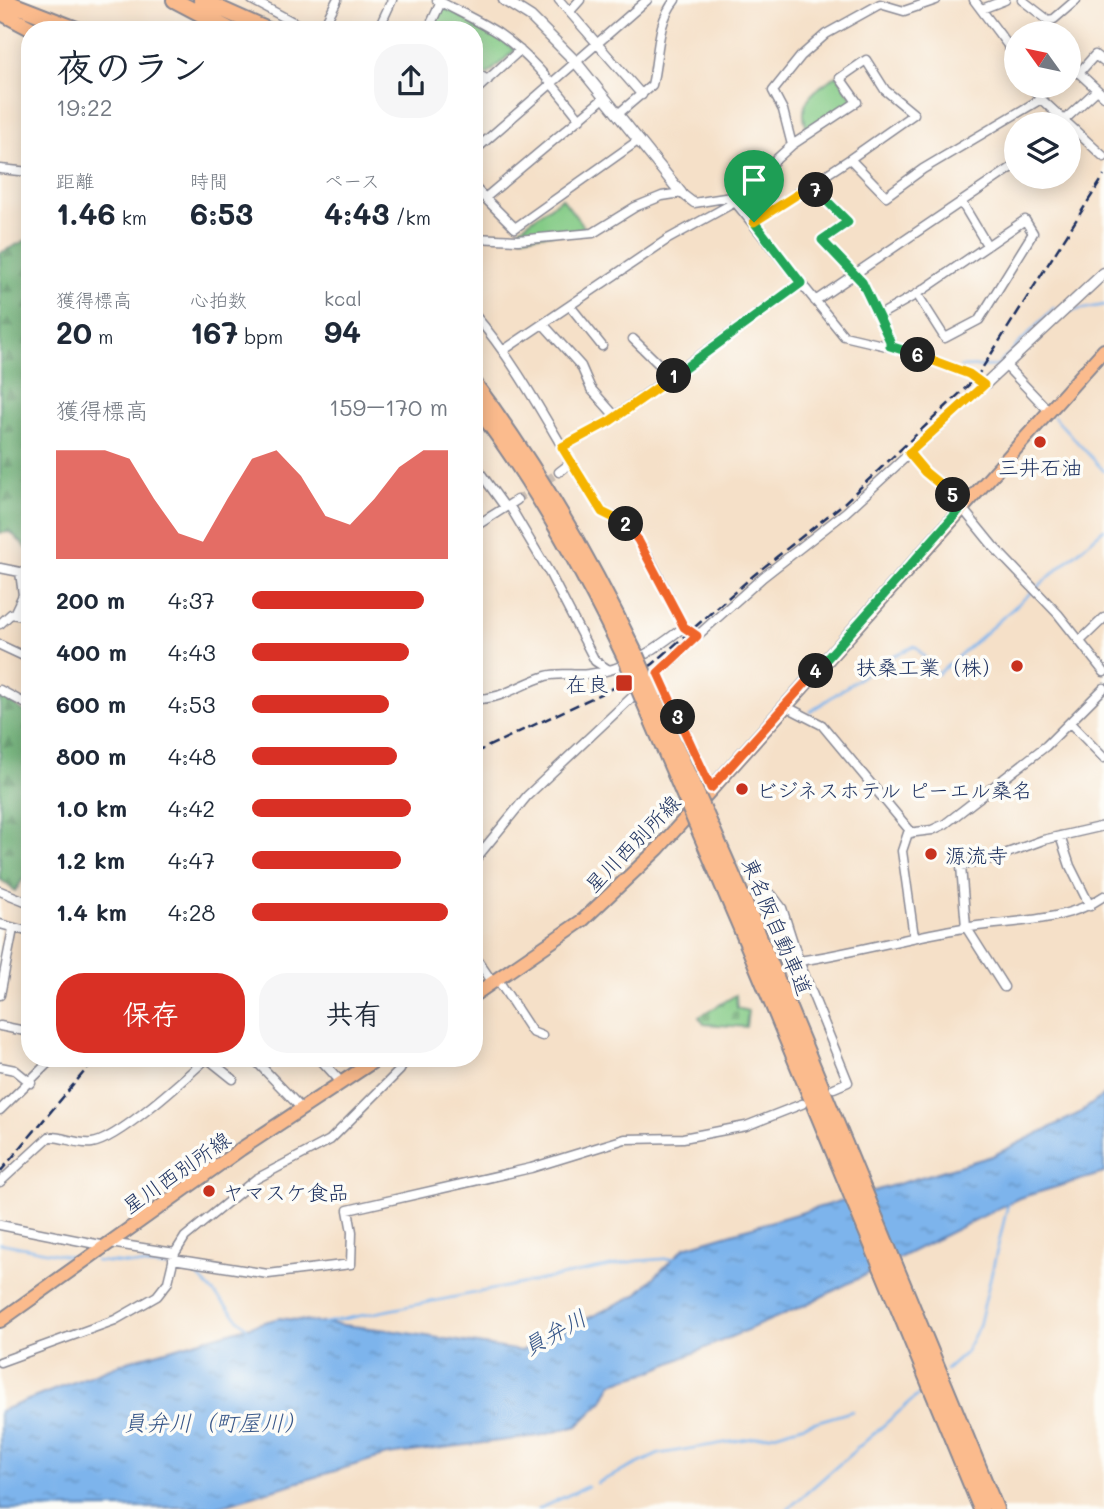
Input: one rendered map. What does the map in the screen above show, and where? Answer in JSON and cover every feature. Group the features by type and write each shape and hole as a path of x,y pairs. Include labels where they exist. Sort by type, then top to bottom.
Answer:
{"highway":[{"path":"1,0 42,21"},
{"path":"1,0 56,21"},
{"path":"167,0 197,6 218,21"},
{"path":"174,0 241,21"},
{"path":"0,12 21,23"},
{"path":"483,394 499,425"},
{"name":"東名阪自動車道","path":"483,398 631,658 748,929 947,1409 996,1509"},
{"name":"東名阪自動車道","path":"483,411 499,425"},
{"path":"483,415 499,425"},
{"name":"東名阪自動車道","path":"947,1409 981,1509"}],"main road":[{"name":"星川西別所線","path":"483,989 583,920 621,886 1104,350"},
{"name":"星川西別所線","path":"0,1321 301,1108 364,1067"}],"street":[{"path":"252,0 291,21"},
{"path":"326,21 337,0"},
{"path":"382,21 391,0"},
{"path":"504,0 531,17 575,61 681,193 694,203 734,199"},
{"path":"559,0 599,42 642,95"},
{"path":"571,10 580,0"},
{"path":"483,139 647,0"},
{"path":"618,114 652,85 656,47 670,6 675,0"},
{"path":"792,145 783,110 773,90 801,56 826,34 880,4 904,11 936,0"},
{"path":"974,0 1004,40"},
{"path":"982,9 1005,0"},
{"path":"1022,0 1048,20 1054,19 1076,0"},
{"path":"431,21 439,1 475,21"},
{"path":"483,25 520,50 552,83 580,119"},
{"path":"483,84 520,50"},
{"path":"1076,112 1101,93 1079,73 1095,55 1104,62"},
{"path":"504,351 668,239 734,199 792,145 857,102 840,78 866,60 885,90 914,114 754,222"},
{"path":"483,77 488,80"},
{"path":"518,240 515,228 485,198 604,98"},
{"path":"850,159 886,196 923,169 1041,99 1053,112"},
{"path":"1081,137 1104,157"},
{"path":"515,228 639,140"},
{"path":"0,169 21,171"},
{"path":"815,301 856,276 1004,173"},
{"path":"812,185 848,222 822,240 856,276 878,316 890,346"},
{"path":"483,238 518,240 593,233 635,207 662,196 681,193"},
{"path":"734,199 844,336 890,346 969,374 984,385"},
{"path":"962,203 987,245"},
{"path":"878,316 917,294 1025,220 1033,233 979,320 945,338 917,294"},
{"path":"483,850 527,796 697,636 762,577 846,512 1104,273"},
{"path":"562,447 616,417 801,283"},
{"path":"570,306 602,346"},
{"path":"543,324 581,366 591,389 616,417"},
{"path":"483,325 504,351 602,512 624,521 638,540 684,627 697,636"},
{"path":"633,339 672,377"},
{"path":"1006,366 1049,411"},
{"path":"909,453 962,507 993,546 1081,640 1104,672"},
{"path":"559,471 572,462"},
{"path":"483,474 510,504 595,661 609,670"},
{"path":"483,521 510,504"},
{"path":"0,568 20,572 21,580"},
{"path":"0,624 14,614 21,599"},
{"path":"14,614 21,615"},
{"path":"1081,640 1104,618"},
{"path":"483,699 510,693 538,679 558,673 583,674 609,670 646,657 684,627"},
{"path":"0,645 21,655"},
{"path":"658,673 711,788"},
{"path":"914,937 902,851 908,833 932,830 946,824 1046,746 1104,688"},
{"path":"0,690 21,701"},
{"path":"785,706 822,724 912,833"},
{"path":"1070,723 1104,758"},
{"path":"1004,987 965,927 961,866 1060,836 1104,826"},
{"path":"1060,836 1090,905"},
{"path":"0,891 21,899"},
{"path":"755,894 772,895 782,908 799,961 848,1082 834,1088"},
{"path":"799,961 856,953 914,937 965,927 1070,912 1090,905 1104,896"},
{"path":"0,925 21,930"},
{"path":"0,995 13,929"},
{"path":"483,967 532,1032 542,1035"},
{"path":"0,1026 21,1030"},
{"path":"0,1067 15,1070 31,1083"},
{"path":"1,1109 45,1067"},
{"path":"0,1182 12,1167 22,1165 49,1136 82,1143 105,1138 171,1091 198,1067"},
{"path":"217,1067 233,1079"},
{"path":"262,1067 301,1108"},
{"path":"327,1067 341,1082"},
{"path":"0,1362 72,1338 129,1313 157,1296 168,1282 173,1261 185,1237 239,1191 280,1164 305,1155 338,1134 401,1067"},
{"path":"0,1225 108,1244 173,1261 268,1274 351,1264 352,1233 348,1210 531,1168 625,1139 683,1138 746,1126 802,1104"}],"green space":[{"path":"442,6 470,21 436,21"},
{"path":"483,28 515,50 487,75 483,73"},
{"path":"837,75 855,102 809,133 805,122 805,105 814,92"},
{"path":"562,198 586,230 521,237 520,228"},
{"path":"21,242 21,543 11,532 0,533 0,253"},
{"path":"0,694 21,709 21,882 15,891 0,879"},
{"path":"736,995 737,1008 748,1011 746,1027 704,1024 699,1017"}],"water":[{"name":"員弁川（町屋川）","path":"1104,1095 1104,1173 1019,1198 805,1305 652,1371 612,1383 603,1401 577,1426 539,1436 387,1455 217,1507 0,1509 0,1411 128,1361 279,1318 388,1330 521,1351 636,1295 685,1247 992,1156 1078,1114"}],"waterway":[{"path":"1071,311 1104,305"},
{"path":"960,367 997,366 1054,308"},
{"path":"1054,417 1104,471"},
{"path":"810,712 888,658 915,646 938,674 1104,529"},
{"path":"946,1370 965,1353 979,1326 1008,1204"},
{"path":"0,1243 77,1258"},
{"path":"324,1323 636,1261 675,1258"},
{"path":"95,1261 168,1267"},
{"path":"175,1267 197,1275 248,1329"},
{"path":"788,1509 925,1389"},
{"path":"597,1483 659,1454 771,1435 853,1411"},
{"path":"538,1509 588,1486"}],"tunnel":[{"path":"517,500 559,472"}],"railway":[{"path":"483,749 624,683 653,664 754,575 844,503 976,378 1104,176"},
{"path":"0,1172 88,1067"}],"place":[{"name":"三井石油","path":"1040,442"},
{"name":"扶桑工業（株）","path":"1017,666"},
{"name":"在良","path":"624,683"},
{"name":"ビジネスホテル ピーエル桑名","path":"742,789"},
{"name":"源流寺","path":"931,854"},
{"name":"ヤマスケ食品","path":"209,1191"}],"route":[{"path":"812,185 848,222 822,240 862,282 890,346 969,374 984,385 909,453 962,507 711,788 658,673 697,636 684,627 638,540 624,521 602,512 562,447 610,421 801,283 754,222 812,185"}],"water label":[{"name":"員弁川","path":"554,1332"}]}
